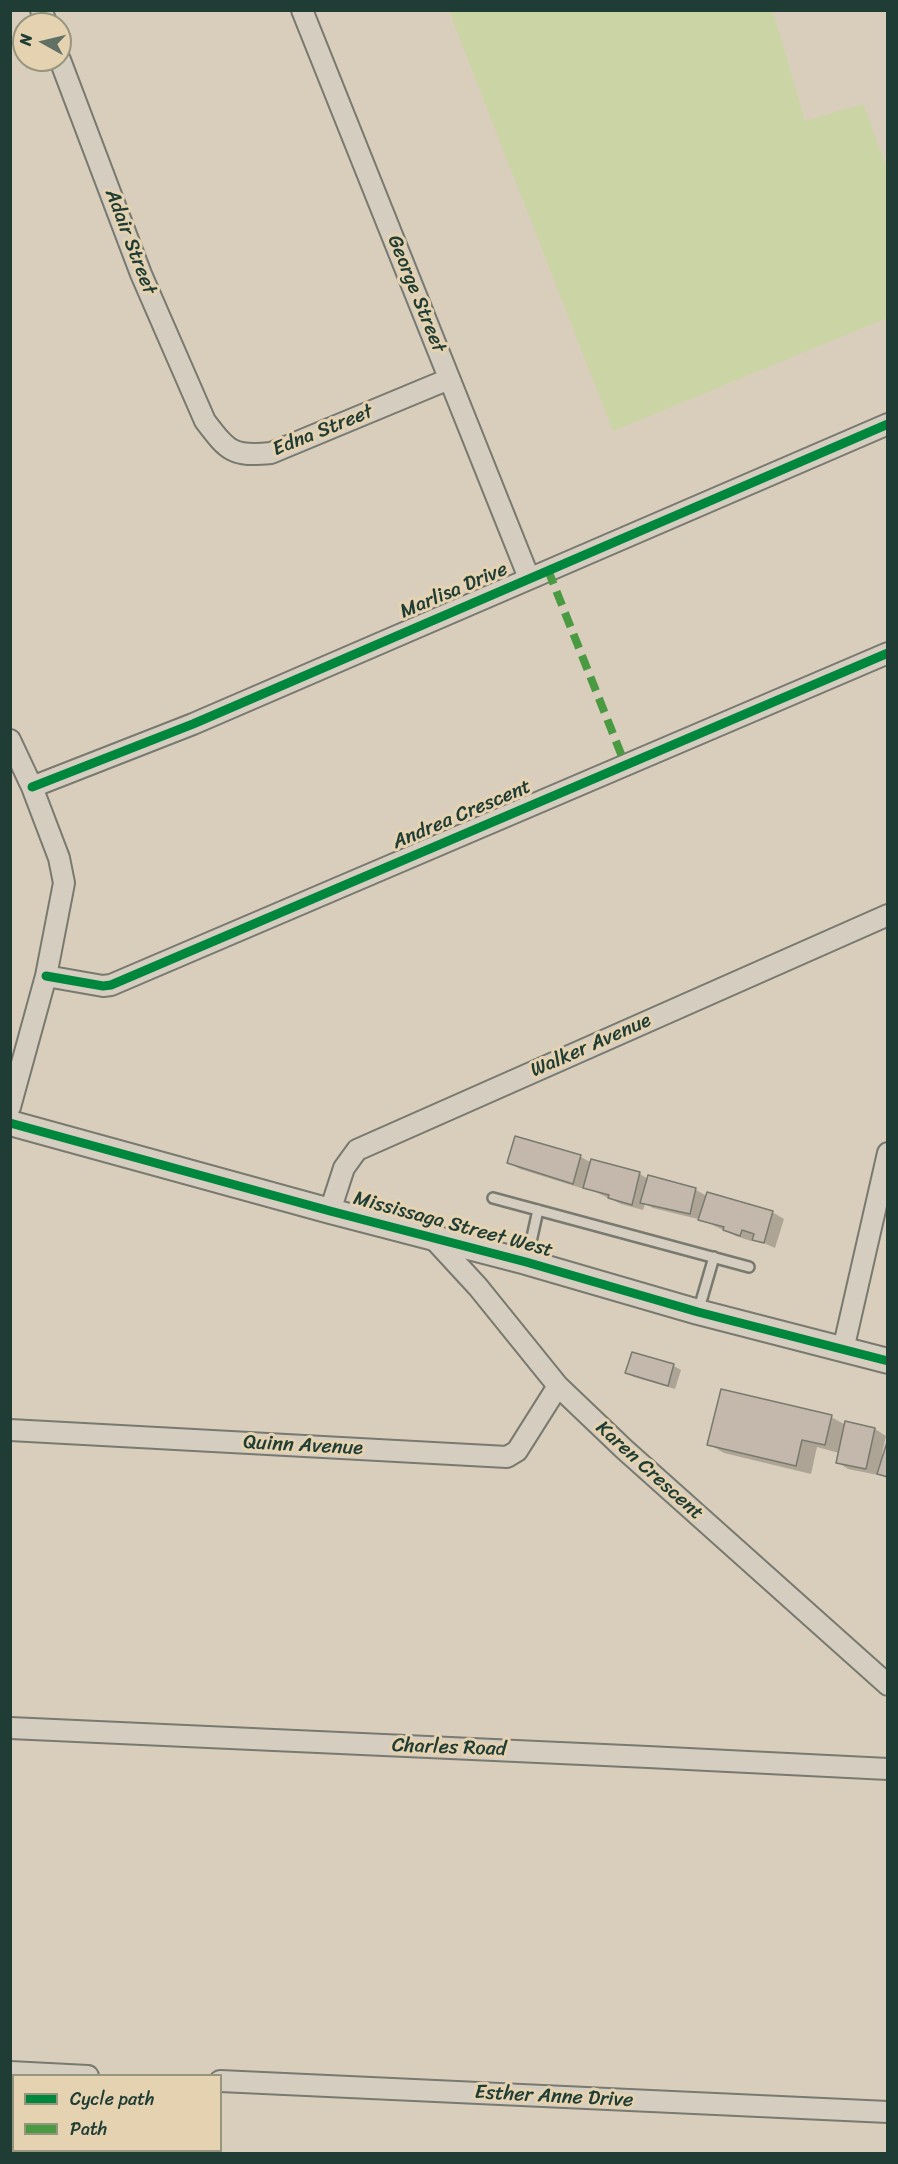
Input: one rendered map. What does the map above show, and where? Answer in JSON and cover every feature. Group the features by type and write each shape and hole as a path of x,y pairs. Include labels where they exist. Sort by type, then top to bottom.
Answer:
{"street":[{"name":"George Street","path":"302,10 529,578"},
{"name":"Adair Street","path":"65,72 141,274 205,421"},
{"name":"Edna Street","path":"205,421 232,452 251,455 271,453 449,378"},
{"name":"Marlisa Drive","path":"32,787 193,724 888,424"},
{"name":"Andrea Crescent","path":"46,976 103,986 111,985 888,653"},
{"path":"10,740 32,787 59,858 64,883 46,976 10,1107"},
{"name":"Walker Avenue","path":"330,1211 344,1167 357,1150 888,915"},
{"name":"Mississaga Street West","path":"10,1123 526,1262 698,1312 888,1361"},
{"path":"843,1350 888,1153"},
{"name":"Karen Crescent","path":"431,1236 478,1287 558,1386 624,1449 888,1686"},
{"name":"Quinn Avenue","path":"10,1431 507,1458 517,1451 558,1386"},
{"name":"Charles Road","path":"10,1728 888,1769"},
{"path":"10,2072 49,2074"},
{"name":"Esther Anne Drive","path":"222,2082 888,2112"}],"lane":[{"path":"493,1198 749,1267"},
{"path":"526,1262 538,1210"},
{"path":"698,1312 714,1257"}],"green space":[{"path":"449,11 773,11 805,121 863,104 887,169 887,318 613,431"}],"building":[{"path":"515,1136 581,1155 573,1184 507,1163"},
{"path":"591,1159 640,1172 632,1205 608,1198 609,1195 583,1188"},
{"path":"648,1175 696,1188 690,1214 640,1203"},
{"path":"707,1192 773,1211 764,1243 752,1240 754,1234 742,1230 740,1236 723,1230 724,1227 698,1220"},
{"path":"632,1352 674,1364 668,1386 625,1373"},
{"path":"721,1389 832,1415 825,1445 802,1440 796,1466 707,1445"},
{"path":"845,1421 875,1428 866,1469 836,1463"},
{"path":"888,1439 888,1477 877,1474"}],"marked path":[{"path":"548,570 625,764"}],"cycle path":[{"path":"32,787 193,724 888,424"},
{"path":"46,976 103,986 111,985 888,653"},
{"path":"10,1123 526,1262 698,1312 888,1361"}]}
